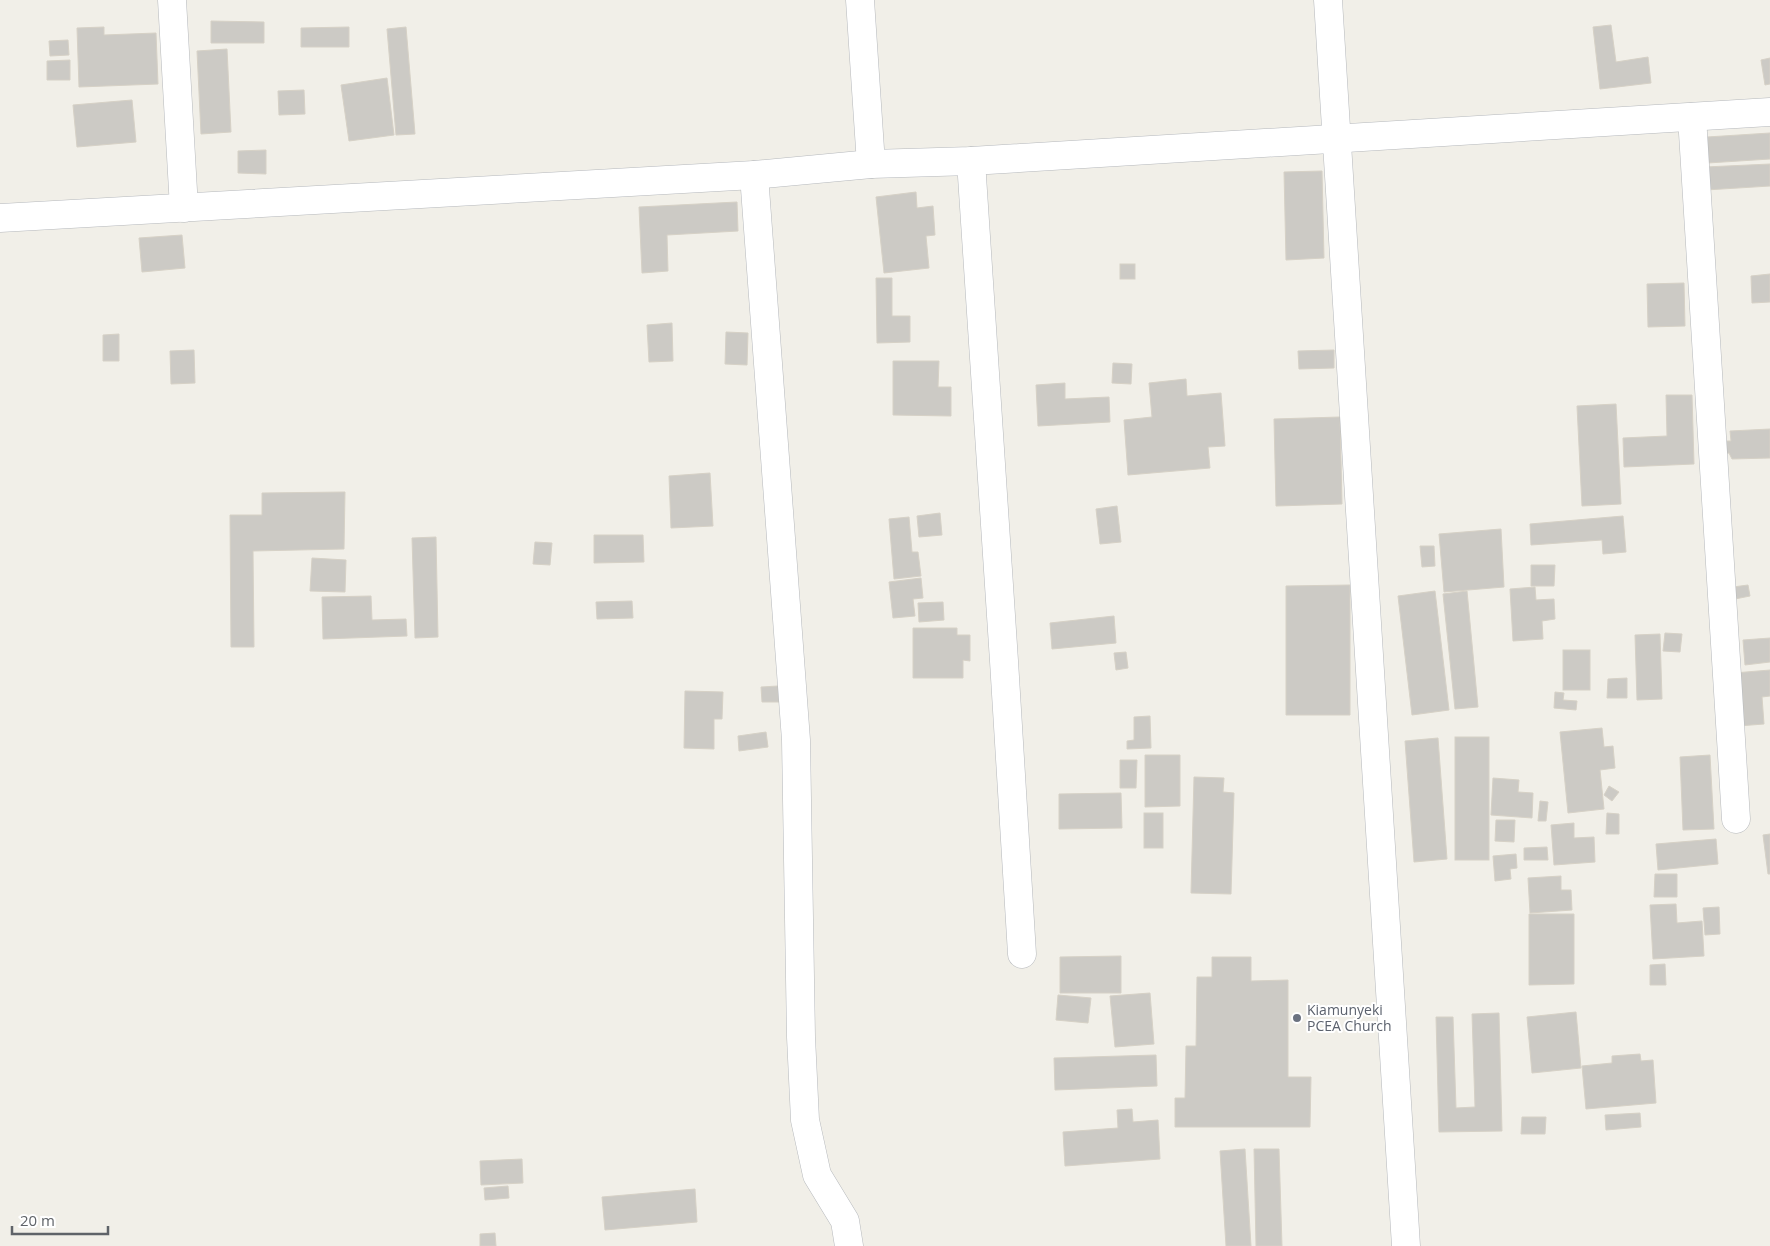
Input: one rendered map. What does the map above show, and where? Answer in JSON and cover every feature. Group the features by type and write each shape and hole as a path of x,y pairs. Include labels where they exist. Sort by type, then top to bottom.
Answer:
{"street":[{"path":"172,0 184,208"},
{"path":"860,0 871,164"},
{"path":"1328,0 1406,1246"},
{"path":"0,218 754,175 871,164 971,161 1770,112"},
{"path":"1692,117 1736,819"},
{"path":"971,161 1022,954"},
{"path":"754,175 796,740 801,1037 805,1120 817,1175 845,1221 849,1246"}],"building":[{"path":"211,21 264,22 264,43 211,43"},
{"path":"1611,25 1616,62 1648,57 1651,83 1600,89 1593,27"},
{"path":"104,27 104,35 156,33 158,84 79,87 77,28"},
{"path":"349,27 349,47 301,47 301,28"},
{"path":"406,27 415,134 396,135 387,29"},
{"path":"68,40 69,55 50,56 49,41"},
{"path":"227,49 231,132 201,134 197,51"},
{"path":"1770,58 1770,84 1765,85 1761,60"},
{"path":"70,60 70,80 47,80 47,61"},
{"path":"387,78 394,135 349,141 341,85"},
{"path":"304,90 305,114 279,115 278,91"},
{"path":"132,100 136,142 77,147 73,105"},
{"path":"1770,133 1770,159 1708,163 1707,137"},
{"path":"266,150 266,174 238,173 238,151"},
{"path":"1770,164 1770,186 1706,190 1705,167"},
{"path":"1322,171 1324,258 1286,260 1284,172"},
{"path":"916,192 917,208 933,206 935,235 926,236 929,268 884,273 876,197"},
{"path":"737,202 738,231 667,235 668,271 642,273 639,207"},
{"path":"182,235 185,268 142,272 139,238"},
{"path":"1120,264 1135,264 1135,279 1120,279"},
{"path":"1770,274 1770,302 1752,303 1751,276"},
{"path":"876,278 892,278 892,316 910,316 910,342 877,343"},
{"path":"1684,283 1685,326 1648,327 1647,284"},
{"path":"672,323 673,361 649,362 647,325"},
{"path":"726,332 748,333 747,365 725,364"},
{"path":"119,334 119,361 103,361 103,335"},
{"path":"194,350 195,383 171,384 170,351"},
{"path":"1334,350 1334,368 1299,369 1298,351"},
{"path":"893,361 939,361 938,387 951,387 951,416 893,415"},
{"path":"1113,363 1132,364 1131,384 1112,383"},
{"path":"1186,379 1187,396 1221,393 1225,446 1208,447 1210,468 1128,475 1124,420 1152,417 1149,383"},
{"path":"1065,383 1065,399 1109,397 1110,422 1038,426 1036,385"},
{"path":"1666,395 1692,395 1694,464 1624,467 1623,438 1667,436"},
{"path":"1616,404 1621,504 1582,506 1577,406"},
{"path":"1340,417 1342,504 1276,506 1274,419"},
{"path":"1770,429 1770,458 1732,459 1729,453 1719,454 1719,441 1731,441 1730,431"},
{"path":"710,473 713,526 671,528 669,476"},
{"path":"345,492 344,549 253,551 254,647 231,647 230,515 262,515 262,493"},
{"path":"1117,506 1121,542 1100,544 1096,509"},
{"path":"940,513 942,535 919,537 917,516"},
{"path":"1623,516 1626,552 1603,554 1602,540 1531,545 1530,524"},
{"path":"909,517 912,552 918,552 921,576 894,579 889,519"},
{"path":"1501,529 1504,587 1444,592 1439,534"},
{"path":"594,535 643,535 644,562 594,563"},
{"path":"436,537 438,637 415,638 412,538"},
{"path":"535,542 552,543 550,565 533,564"},
{"path":"1420,546 1434,546 1435,566 1422,567"},
{"path":"312,558 346,560 345,592 310,591"},
{"path":"1531,565 1555,565 1554,586 1531,586"},
{"path":"921,578 923,598 913,599 915,616 893,618 889,582"},
{"path":"1350,585 1350,715 1286,715 1286,586"},
{"path":"1748,585 1750,596 1735,599 1733,587"},
{"path":"1535,587 1536,600 1554,599 1555,619 1542,621 1543,639 1513,641 1510,589"},
{"path":"1435,591 1449,710 1412,715 1398,596"},
{"path":"1467,591 1478,707 1455,709 1443,594"},
{"path":"371,596 372,620 406,619 407,636 323,639 322,597"},
{"path":"632,601 633,618 597,619 596,602"},
{"path":"943,602 944,620 919,622 918,603"},
{"path":"1114,616 1116,643 1052,649 1050,623"},
{"path":"913,628 957,628 957,635 970,635 970,661 963,660 963,678 913,678"},
{"path":"1665,633 1682,634 1680,652 1663,651"},
{"path":"1660,634 1662,699 1637,700 1635,635"},
{"path":"1770,638 1770,662 1745,665 1743,640"},
{"path":"1563,650 1590,650 1590,690 1563,690"},
{"path":"1126,652 1128,668 1116,670 1114,653"},
{"path":"1770,670 1770,696 1762,697 1764,724 1738,726 1734,673"},
{"path":"1627,678 1627,698 1607,698 1608,679"},
{"path":"778,686 779,702 762,702 761,687"},
{"path":"685,691 723,692 722,719 714,719 714,749 684,748"},
{"path":"1555,692 1564,693 1563,700 1577,701 1576,710 1554,708"},
{"path":"1150,716 1151,748 1127,749 1127,741 1134,740 1134,717"},
{"path":"1602,728 1604,747 1613,746 1615,768 1600,770 1604,809 1568,813 1560,732"},
{"path":"766,732 768,747 739,751 738,736"},
{"path":"1455,737 1489,737 1489,860 1455,860"},
{"path":"1438,738 1447,859 1414,862 1405,741"},
{"path":"1145,755 1180,755 1180,806 1145,807"},
{"path":"1710,755 1714,829 1683,830 1680,757"},
{"path":"1120,760 1137,760 1136,788 1120,788"},
{"path":"1194,777 1224,778 1223,792 1234,793 1231,894 1191,893"},
{"path":"1493,778 1519,780 1518,792 1533,793 1532,818 1491,815"},
{"path":"1609,786 1619,792 1612,801 1604,795"},
{"path":"1121,793 1122,828 1059,829 1059,794"},
{"path":"1540,801 1548,802 1546,821 1538,821"},
{"path":"1144,813 1163,813 1163,848 1144,848"},
{"path":"1607,813 1619,814 1619,834 1606,834"},
{"path":"1496,820 1515,820 1514,842 1495,841"},
{"path":"1574,823 1574,838 1594,837 1595,862 1554,865 1551,825"},
{"path":"1770,834 1770,874 1768,874 1763,835"},
{"path":"1716,839 1718,864 1658,870 1656,844"},
{"path":"1547,847 1548,860 1524,860 1524,848"},
{"path":"1516,854 1517,868 1510,869 1511,879 1495,881 1493,856"},
{"path":"1655,874 1677,874 1677,897 1654,897"},
{"path":"1561,876 1561,890 1571,890 1572,910 1530,913 1528,878"},
{"path":"1676,904 1677,923 1702,921 1704,956 1653,959 1650,905"},
{"path":"1719,907 1720,934 1705,935 1703,908"},
{"path":"1529,914 1574,914 1574,984 1529,985"},
{"path":"1121,956 1121,993 1060,993 1060,957"},
{"path":"1212,957 1251,957 1251,981 1288,980 1288,1077 1311,1077 1310,1127 1175,1127 1175,1098 1185,1098 1186,1046 1196,1046 1197,977 1212,977"},
{"path":"1665,964 1666,985 1650,985 1650,965"},
{"path":"1150,993 1154,1044 1115,1047 1110,996"},
{"path":"1058,995 1091,998 1088,1023 1056,1020"},
{"path":"1576,1012 1581,1068 1532,1073 1527,1017"},
{"path":"1499,1013 1502,1131 1439,1132 1436,1017 1453,1017 1456,1108 1475,1107 1472,1014"},
{"path":"1640,1054 1641,1061 1653,1060 1656,1103 1586,1109 1582,1066 1612,1063 1612,1056"},
{"path":"1156,1055 1157,1086 1055,1090 1054,1058"},
{"path":"1132,1109 1133,1122 1158,1120 1160,1159 1065,1166 1063,1132 1118,1128 1117,1110"},
{"path":"1640,1113 1641,1127 1606,1130 1605,1115"},
{"path":"1522,1117 1546,1117 1545,1134 1521,1134"},
{"path":"1245,1149 1251,1246 1226,1246 1220,1151"},
{"path":"1254,1149 1279,1149 1282,1246 1256,1246"},
{"path":"522,1159 523,1183 481,1185 480,1161"},
{"path":"508,1186 509,1198 485,1200 484,1188"},
{"path":"695,1189 697,1222 605,1230 602,1197"},
{"path":"495,1233 496,1246 480,1246 480,1234"}],"place":[{"name":"Kiamunyeki PCEA Church","path":"1297,1018"}]}
